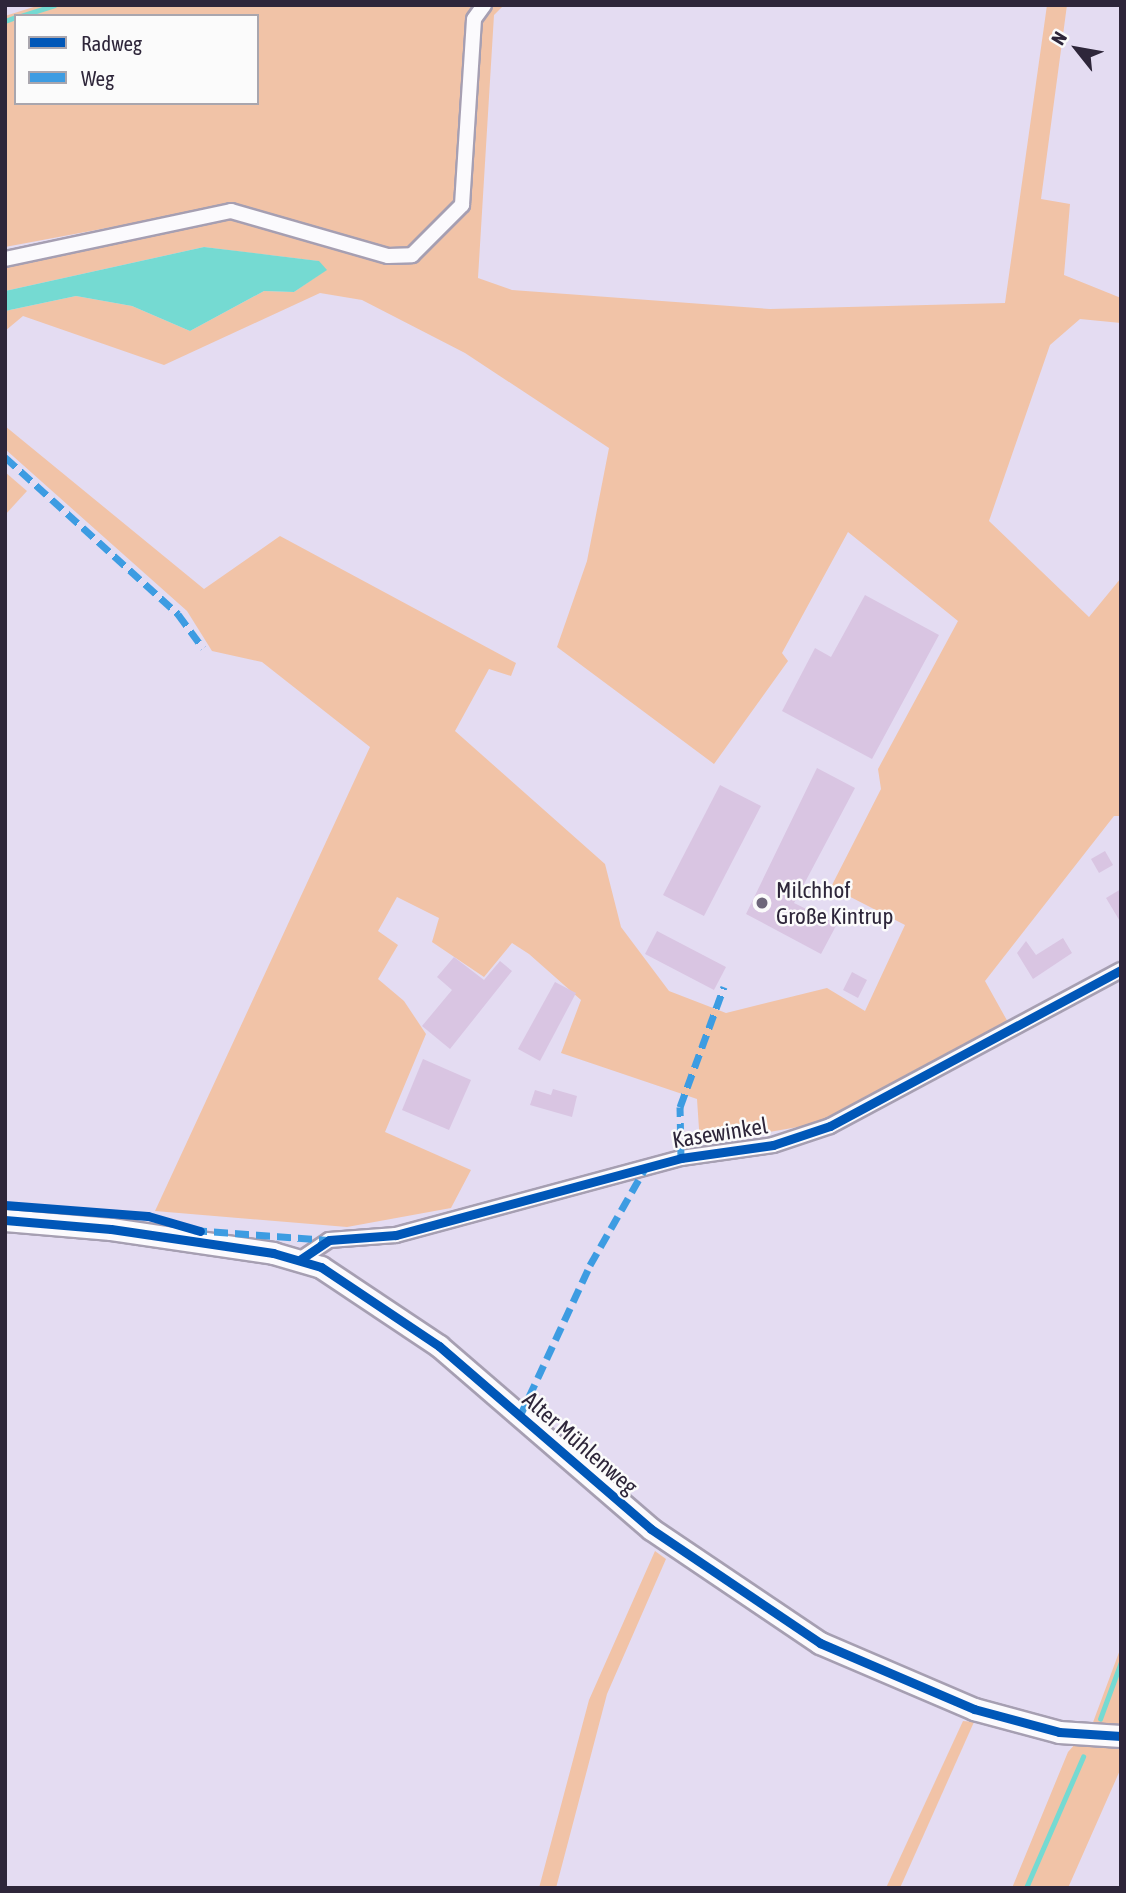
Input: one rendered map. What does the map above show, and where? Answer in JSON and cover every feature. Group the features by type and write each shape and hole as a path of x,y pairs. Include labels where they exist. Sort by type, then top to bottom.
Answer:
{"street":[{"path":"5,259 231,211 388,256 412,255 462,205 474,19 484,5"},
{"name":"Kasewinkel","path":"301,1259 329,1240 410,1232 681,1158 773,1146 830,1126 1121,970"},
{"name":"Alter Mühlenweg","path":"5,1220 111,1229 301,1259 339,1275 406,1321 651,1529 820,1643 974,1709 1070,1734 1121,1736"}],"shaded area":[{"path":"40,5 478,5 466,24 457,203 411,249 387,252 230,205 5,247 5,16"},
{"path":"491,5 504,5 494,15 478,278 512,290 770,309 1005,303 1047,5 1067,5 1041,199 1070,204 1064,275 1121,298 1121,323 1080,319 1050,345 989,521 1089,617 1121,578 1121,816 1114,816 985,981 1009,1024 821,1123 700,1144 697,1099 561,1053 581,1000 529,954 512,943 484,977 432,942 439,918 397,897 378,931 398,945 378,979 404,1001 426,1034 385,1132 471,1170 451,1208 347,1227 155,1211 370,747 262,662 212,651 187,611 5,449 5,426 204,589 280,536 516,663 511,676 489,669 455,731 605,864 621,927 669,991 726,1013 827,988 865,1011 905,925 831,887 881,789 878,769 958,621 848,532 782,653 788,661 714,764 557,647 587,561 609,448 465,353 362,300 320,293 164,365 23,316 5,331 5,311 76,296 132,306 190,331 264,291 294,292 326,270 318,261 204,247 5,291 5,265 231,217 380,261 405,262 466,208 480,20"},
{"path":"204,247 319,261 327,270 294,292 264,291 190,331 132,306 76,296 5,311 5,291"},
{"path":"5,472 27,491 5,515"},
{"path":"655,1551 666,1559 607,1694 556,1888 539,1888 589,1700"},
{"path":"1121,1647 1121,1768 1068,1888 1012,1888 1068,1752 1092,1725"},
{"path":"963,1721 974,1722 900,1888 886,1888"}],"building":[{"path":"865,595 939,635 872,759 782,711 815,648 831,657"},
{"path":"817,768 855,788 794,903 837,924 821,954 746,914"},
{"path":"720,785 761,806 704,916 663,895"},
{"path":"1105,851 1113,865 1099,873 1091,859"},
{"path":"1121,889 1121,923 1106,898"},
{"path":"657,931 726,967 714,990 645,954"},
{"path":"1063,938 1072,953 1033,979 1017,953 1026,941 1036,955"},
{"path":"454,957 484,980 500,961 512,971 450,1049 422,1026 452,990 437,977"},
{"path":"852,972 867,980 858,998 843,990"},
{"path":"555,982 576,993 540,1061 518,1049"},
{"path":"423,1059 471,1080 449,1130 402,1110"},
{"path":"553,1089 577,1096 572,1117 530,1105 535,1090 551,1095"}],"waterway":[{"path":"27,14 54,5"},
{"path":"5,21 14,18"},
{"path":"1100,1719 1121,1662"},
{"path":"1026,1888 1083,1757"}],"marked path":[{"path":"5,457 178,614 203,648"},
{"path":"681,1158 680,1107 724,987"},
{"path":"520,1416 590,1265 646,1167"},
{"path":"193,1230 329,1240"}],"cycle path":[{"path":"301,1259 329,1240 396,1235 681,1158 773,1145 830,1126 1121,970"},
{"path":"5,1205 148,1216 200,1231"},
{"path":"5,1220 111,1229 273,1253 321,1267 439,1346 651,1529 820,1643 974,1709 1059,1732 1121,1736"}],"place":[{"name":"Milchhof Große Kintrup","path":"762,903"}]}
